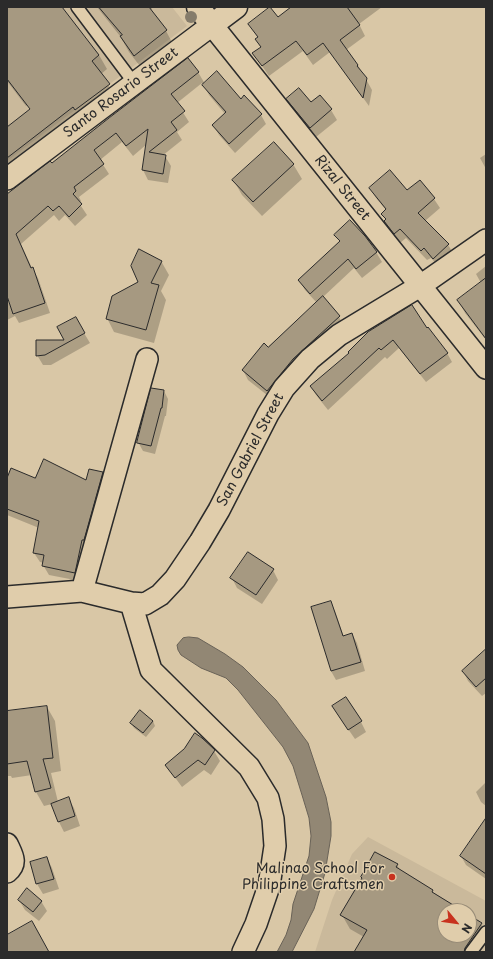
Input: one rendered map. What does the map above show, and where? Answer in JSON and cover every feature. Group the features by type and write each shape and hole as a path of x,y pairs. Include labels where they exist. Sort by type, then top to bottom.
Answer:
{"main road":[{"name":"Rizal Street","path":"198,7 212,25"},
{"name":"Santo Rosario Street","path":"212,25 236,7"}],"street":[{"name":"Santo Rosario Street","path":"7,179 212,25"},
{"name":"Rizal Street","path":"212,25 486,368"},
{"name":"San Gabriel Street","path":"82,590 131,603 145,604 160,595 175,579 200,542 219,510 268,414 284,388 310,358 340,335 420,286 486,240"},
{"path":"7,597 82,590 147,359"},
{"path":"131,603 151,670 249,767 268,798 273,819 275,846 269,886 256,924 243,952"},
{"path":"7,844 14,860 14,865 7,872"}],"lane":[{"path":"77,7 134,84"},
{"path":"471,952 486,932"}],"shaded area":[{"path":"7,7 172,7 187,26 7,161"},
{"path":"183,638 198,638 243,667 276,700 308,743 326,797 331,822 331,836 325,873 314,909 292,952 277,952 286,935 291,920 293,904 309,856 311,836 309,818 293,766 283,747 238,690 226,678 201,668 181,655 177,645"},
{"name":"Malinao School For Philippine Craftsmen","path":"368,837 486,901 486,952 315,952 332,900 352,854"}],"building":[{"path":"7,7 62,7 99,55 92,61 110,84 75,110 73,107 7,158 7,127 30,109 7,79"},
{"path":"99,7 149,7 167,30 134,56 120,36 122,35"},
{"path":"270,7 278,17 291,7 347,7 360,25 340,40 358,65 357,66 367,78 363,98 323,43 307,55 296,41 262,66 252,53 261,47 255,39 258,37 248,24"},
{"path":"188,58 199,72 171,94 185,111 171,122 177,130 149,152 166,155 163,174 142,170 148,129 126,146 116,133 94,150 104,164 74,187 76,191 73,194 82,204 69,217 59,206 53,211 48,206 16,234 31,268 33,267 45,303 13,314 7,296 7,194 50,161 52,163"},
{"path":"217,71 241,99 244,95 262,114 229,144 212,125 226,112 202,85"},
{"path":"299,88 311,102 320,95 332,109 310,128 286,99"},
{"path":"274,142 294,164 253,202 232,180"},
{"path":"390,170 407,190 420,180 435,198 418,213 449,244 433,259 424,248 421,251 400,229 394,234 384,221 386,219 381,214 386,209 369,188"},
{"path":"350,220 377,252 356,269 348,259 310,294 298,280 340,241 334,235"},
{"path":"139,249 162,261 151,283 159,285 146,330 106,319 112,296 138,282 131,266"},
{"path":"486,278 486,339 457,300"},
{"path":"323,296 340,316 293,359 267,391 242,370 264,343 268,347"},
{"path":"412,305 427,328 428,327 448,353 420,374 393,340 381,350 379,348 322,401 310,386 349,353 348,352 368,332"},
{"path":"76,317 85,333 45,355 36,356 36,340 64,340 57,327"},
{"path":"151,388 164,390 162,408 151,446 137,443"},
{"path":"44,459 86,480 89,469 103,472 84,540 82,540 75,573 42,566 44,555 33,553 39,521 7,509 7,478 11,468 35,478"},
{"path":"248,552 274,569 256,595 230,578"},
{"path":"331,601 343,636 352,633 361,662 331,671 311,607"},
{"path":"486,649 486,678 476,687 462,671"},
{"path":"346,697 362,721 348,730 332,706"},
{"path":"47,706 53,758 43,759 51,788 35,792 27,761 7,764 7,711"},
{"path":"140,710 153,721 143,733 130,723"},
{"path":"195,733 215,750 205,765 198,760 175,778 165,765 184,749"},
{"path":"69,797 75,816 58,822 51,804"},
{"path":"486,818 486,874 460,856"},
{"path":"375,852 398,864 396,867 433,890 432,892 450,903 437,903 437,943 468,943 464,952 354,952 367,930 340,915 362,878 361,877"},
{"path":"47,857 54,879 36,884 30,862"},
{"path":"27,888 42,901 33,912 18,900"},
{"path":"477,920 482,923 477,930"},
{"path":"32,921 49,952 7,952 7,935"}],"place":[{"name":"Malinao School For Philippine Craftsmen","path":"392,877"}]}
